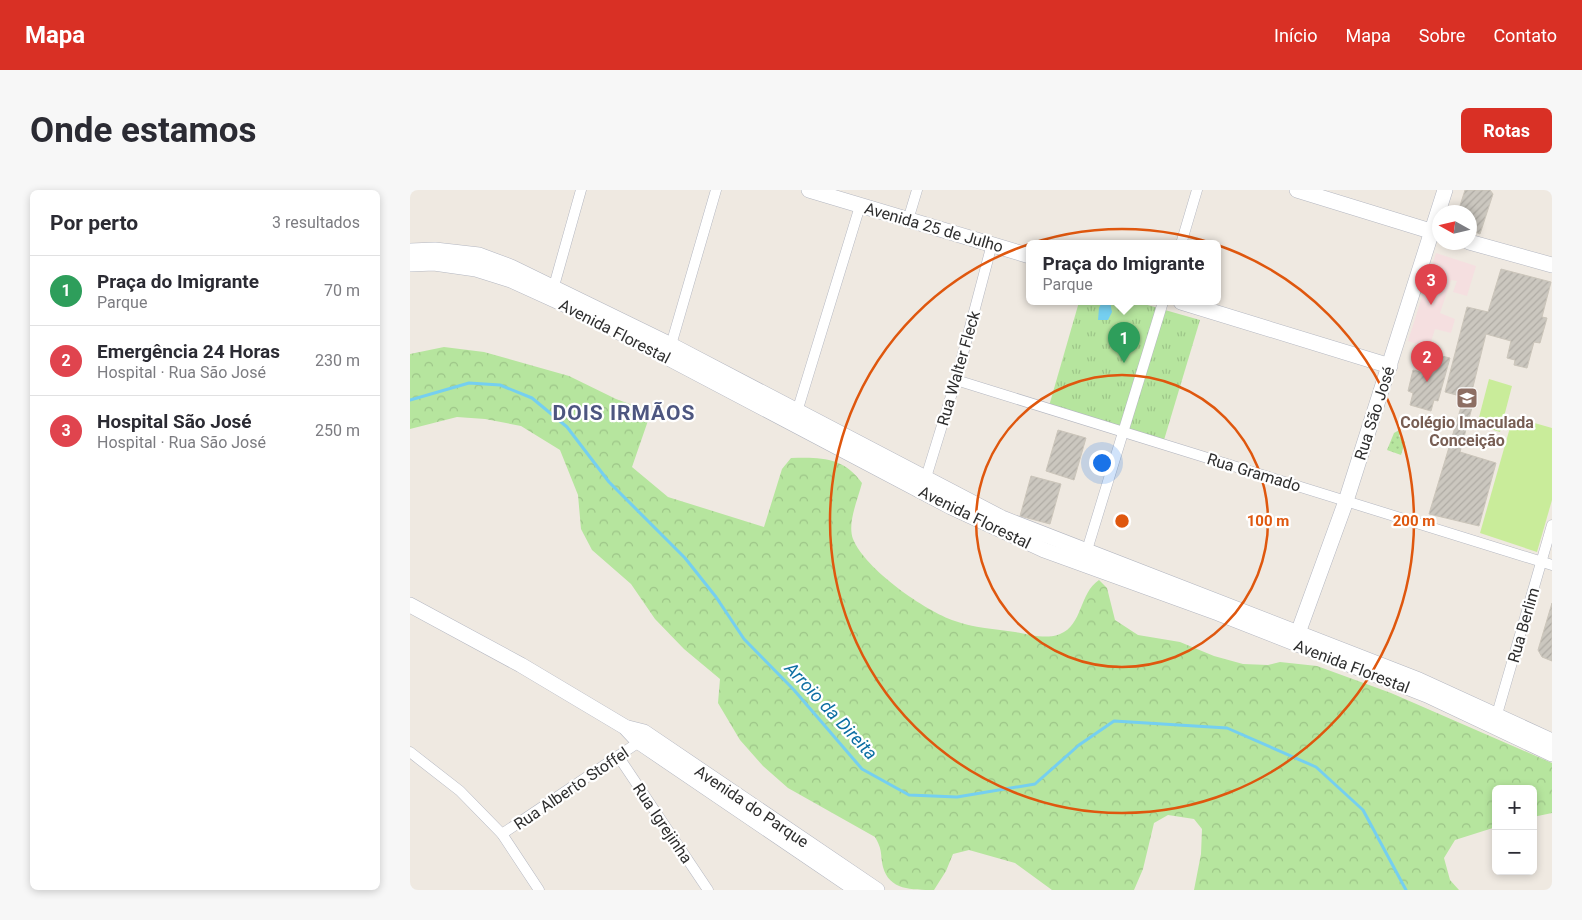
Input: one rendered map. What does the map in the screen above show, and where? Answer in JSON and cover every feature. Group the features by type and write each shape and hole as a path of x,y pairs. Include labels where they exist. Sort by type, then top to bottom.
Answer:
{"main road":[{"name":"Avenida 25 de Julho","path":"808,190 835,194 860,206 1026,255"},
{"path":"1298,190 1432,231"},
{"name":"Rua São José","path":"1442,205 1445,190"},
{"name":"Rua São José","path":"1298,633 1346,501 1432,244"},
{"path":"1477,244 1552,265"},
{"name":"Avenida Florestal","path":"410,251 435,250 479,256 511,267 554,286 671,345 701,368"},
{"name":"Avenida Florestal","path":"410,264 434,263 476,269 511,280 701,368 1044,550 1235,620 1552,741"},
{"path":"1191,305 1390,366"},
{"name":"Avenida Florestal","path":"924,485 1002,518 1419,680 1496,720 1552,754"},
{"name":"Avenida do Parque","path":"410,605 521,665 625,727 640,742 857,890"},
{"name":"Avenida do Parque","path":"625,727 644,732 877,890"}],"street":[{"path":"554,286 581,190"},
{"path":"671,345 716,190"},
{"path":"908,220 917,190"},
{"path":"1182,240 1197,190"},
{"path":"795,417 860,206"},
{"name":"Rua Walter Fleck","path":"924,485 956,380 992,244"},
{"path":"1087,550 1162,305"},
{"name":"Rua Gramado","path":"956,380 1552,565"},
{"name":"Rua Berlim","path":"1496,720 1552,525"},
{"name":"Rua Alberto Stoffel","path":"502,834 640,742"},
{"path":"410,752 460,791 502,834 539,890"},
{"name":"Rua Igrejinha","path":"618,756 708,890"}],"shaded area":[{"path":"1436,253 1476,266 1467,296 1453,292 1457,281 1451,280 1440,313 1455,319 1451,333 1435,329 1429,348 1408,341"}],"green space":[{"path":"1078,305 1148,305 1200,320 1164,440 1049,406"},
{"path":"444,347 484,352 569,376 616,399 651,412 632,467 668,497 764,527 782,469 791,458 812,458 839,463 855,474 862,483 851,526 853,539 860,551 897,588 942,616 977,627 1038,636 1055,636 1067,630 1073,624 1088,593 1099,580 1107,588 1115,620 1138,635 1180,642 1214,656 1243,664 1268,665 1280,662 1317,666 1391,693 1552,763 1552,813 1537,816 1537,785 1492,785 1492,828 1455,840 1444,858 1450,880 1459,890 1194,890 1201,854 1202,829 1194,819 1168,815 1154,823 1143,869 1134,890 1052,890 1015,863 969,850 953,854 946,871 934,890 918,890 903,887 890,880 886,875 875,837 788,788 763,766 740,740 718,703 720,679 684,649 655,619 631,584 592,550 581,529 578,495 560,450 521,426 485,419 457,417 410,429 410,354"},
{"path":"1489,379 1512,386 1500,432 1477,425"},
{"path":"1513,417 1552,428 1552,500 1537,552 1480,533"},
{"path":"1401,429 1399,436 1405,442 1401,455 1387,450 1394,433"}],"water":[{"path":"1100,305 1111,305 1112,312 1108,320 1098,320"}],"building":[{"path":"1465,190 1490,190 1493,194 1480,234 1477,233 1477,205 1460,205"},
{"name":"Colégio Imaculada Conceição","path":"1501,269 1551,282 1542,317 1547,318 1540,343 1534,342 1527,368 1514,365 1515,360 1507,358 1511,341 1486,334 1470,399 1474,400 1460,452 1496,463 1479,526 1429,514 1464,397 1445,392 1467,307 1488,312"},
{"path":"1429,353 1450,358 1438,401 1434,400 1431,411 1410,405 1413,393 1408,391 1413,370 1424,373"},
{"path":"1058,430 1086,438 1074,480 1046,471"},
{"path":"1031,476 1061,484 1050,524 1020,516"},
{"path":"1552,603 1552,661 1542,657 1538,650"}],"waterway":[{"name":"Arroio da Direita","path":"410,400 469,383 500,385 532,398 567,427 609,482 685,558 716,597 744,639 794,690 862,769 909,795 957,797 1035,784 1079,745 1114,721 1227,728 1316,767 1363,810 1406,890"}],"place":[{"name":"Hospital São José","path":"1431,305"},
{"name":"Praça do Imigrante","path":"1124,363"},
{"name":"Emergência 24 Horas","path":"1427,382"},
{"name":"Colégio Imaculada Conceição","path":"1467,398"}],"district":[{"name":"DOIS IRMÃOS","path":"624,413"}]}
